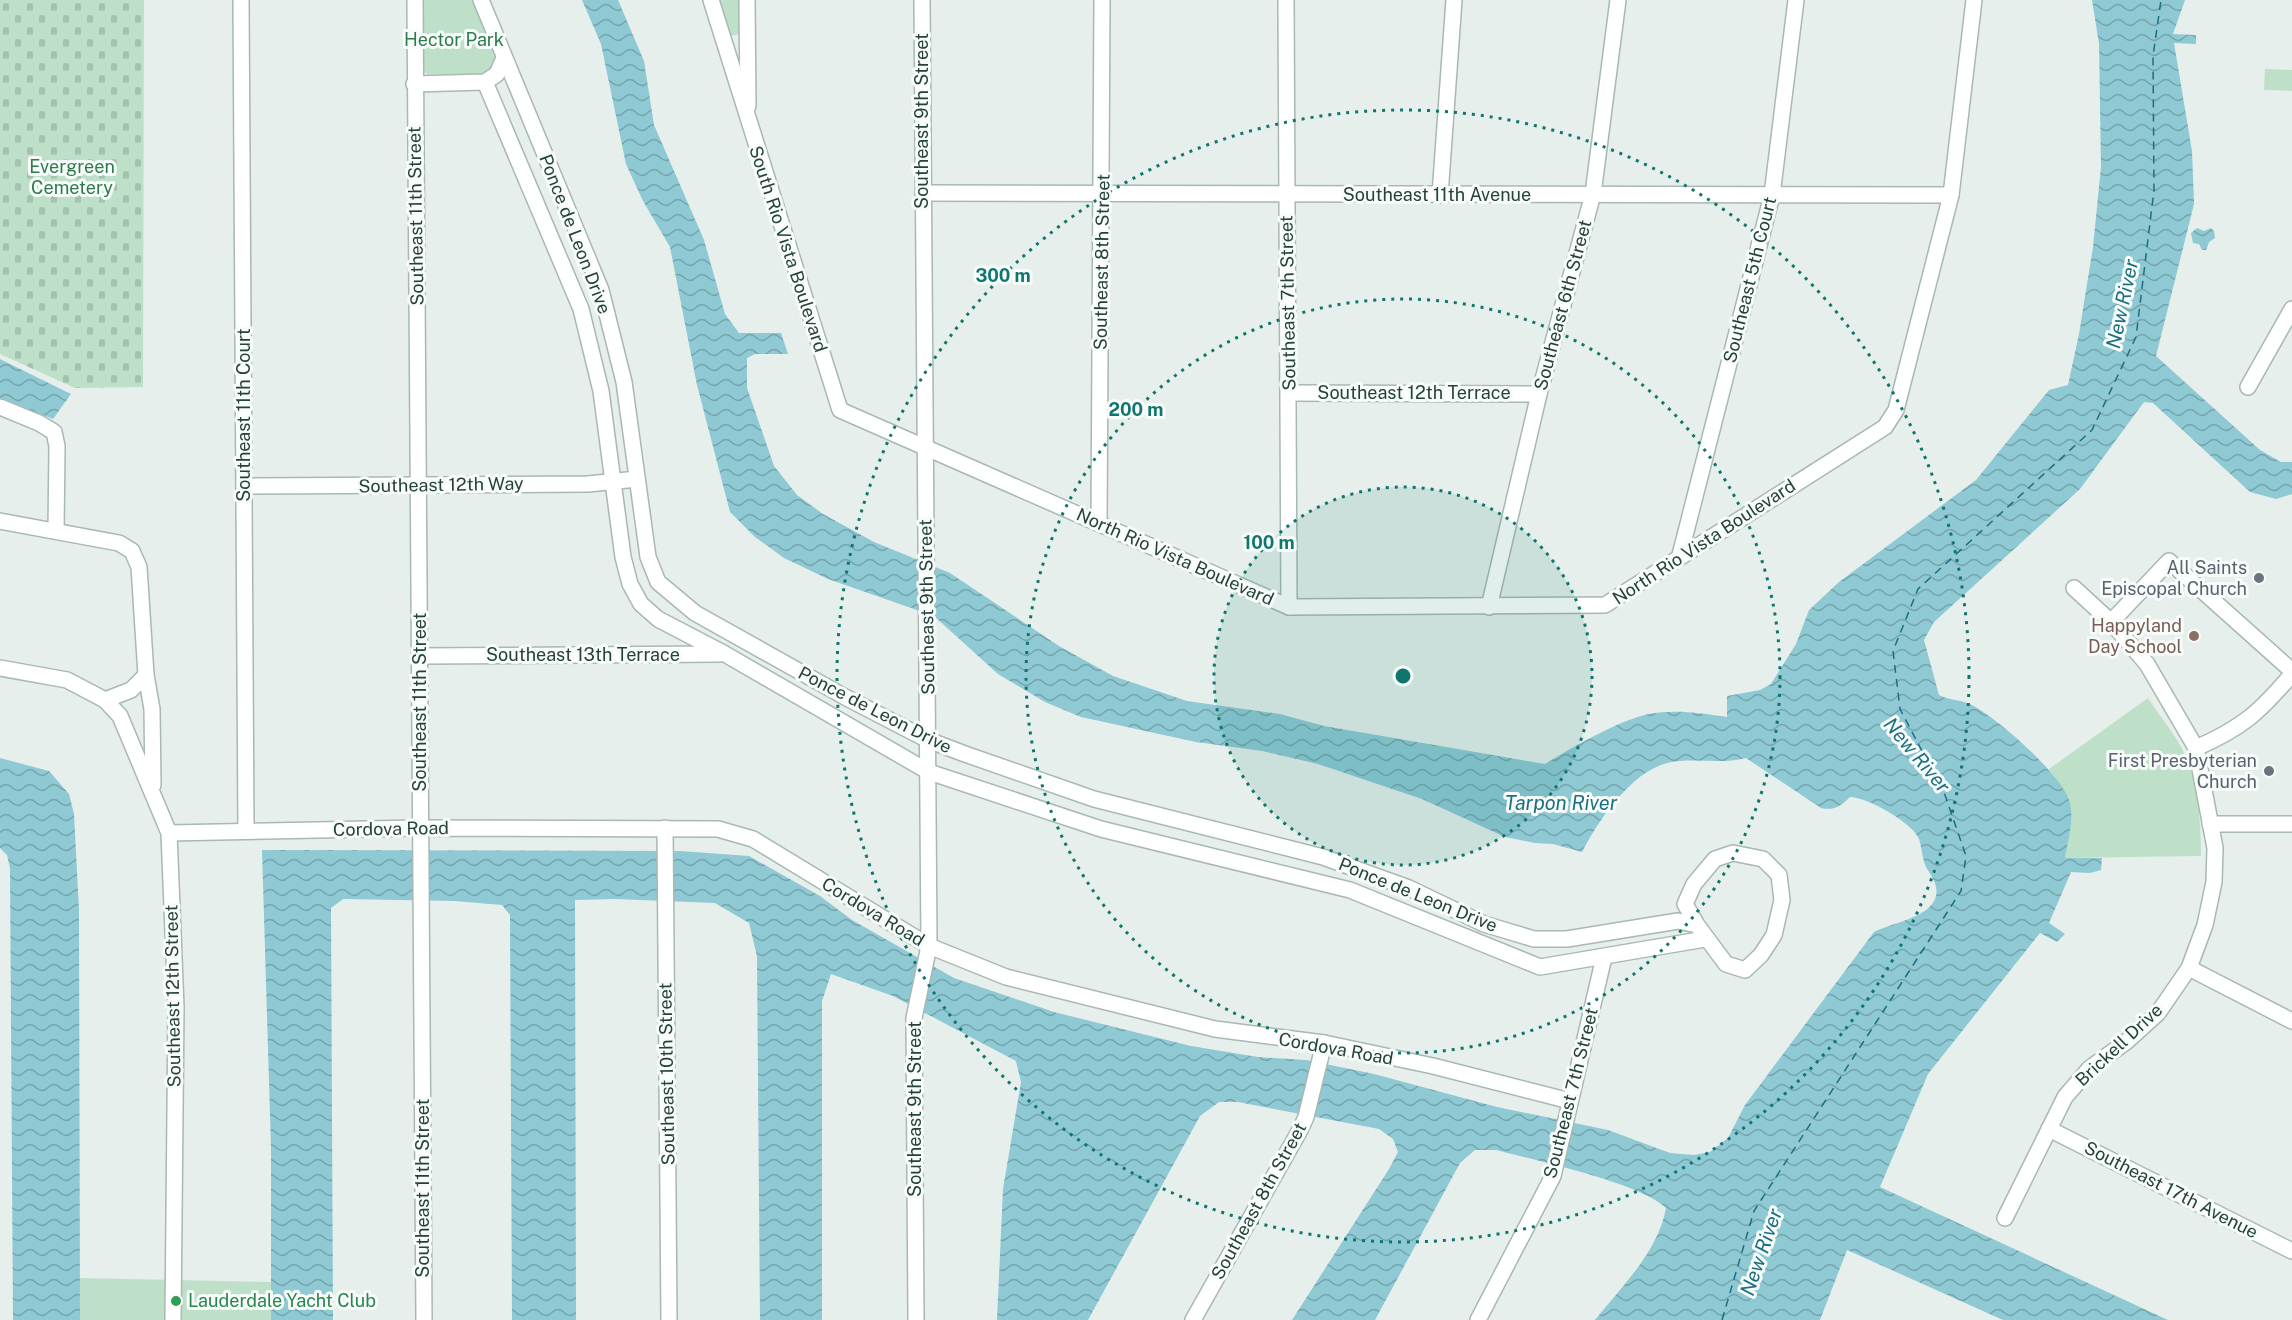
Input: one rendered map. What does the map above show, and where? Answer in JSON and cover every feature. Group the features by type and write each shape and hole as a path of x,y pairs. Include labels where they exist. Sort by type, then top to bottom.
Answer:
{"street":[{"name":"Southeast 11th Court","path":"242,0 246,831"},
{"name":"Southeast 11th Street","path":"415,0 424,1320"},
{"name":"Ponce de Leon Drive","path":"481,0 601,290 624,382 648,557 658,582 695,613 741,641 928,740 1094,799 1323,856 1409,888 1484,924 1534,939 1567,939 1678,921 1697,925"},
{"name":"South Rio Vista Boulevard","path":"711,0 748,124 840,410 924,446"},
{"path":"747,0 748,124"},
{"name":"Southeast 9th Street","path":"916,1320 914,1018 929,946 922,0"},
{"name":"Southeast 8th Street","path":"1099,523 1103,194 1102,0"},
{"name":"Southeast 7th Street","path":"1286,0 1289,607"},
{"path":"1440,195 1454,0"},
{"name":"Southeast 6th Street","path":"1489,607 1539,394 1593,194 1618,0"},
{"name":"Southeast 5th Court","path":"1680,555 1772,195 1796,0"},
{"name":"North Rio Vista Boulevard","path":"924,446 1289,607 1605,605 1680,555 1885,428 1896,410 1951,195 1974,0"},
{"path":"722,36 735,38 747,34"},
{"path":"414,84 485,82 497,74 504,58"},
{"name":"Ponce de Leon Drive","path":"485,82 581,309 601,391 623,557 630,584 641,604 658,619 725,654 929,772 1101,829 1350,890 1540,967 1706,939"},
{"path":"492,100 503,88 516,86"},
{"name":"Southeast 11th Avenue","path":"923,193 1287,196 1951,195"},
{"path":"2248,387 2292,309"},
{"name":"Southeast 12th Terrace","path":"1289,393 1539,394"},
{"path":"0,407 39,423 54,432 57,446 57,531 0,521"},
{"name":"Southeast 12th Way","path":"244,486 588,484 637,479"},
{"name":"Southeast 12th Street","path":"57,531 119,543 132,551 139,567 146,675 152,709 153,794 169,833 176,1007 174,1320"},
{"path":"2111,622 2169,561 2292,673 2264,706 2241,727 2196,748"},
{"name":"Brickell Drive","path":"2005,1218 2065,1097 2090,1068 2126,1042 2158,1013 2189,968 2205,925 2214,882 2215,848 2196,748 2147,664 2111,622 2074,588"},
{"path":"725,654 741,641"},
{"name":"Southeast 13th Terrace","path":"420,656 725,654"},
{"path":"0,668 67,680 105,700 120,716 153,794"},
{"path":"105,700 131,690 146,675"},
{"path":"2210,824 2292,824"},
{"name":"Cordova Road","path":"169,833 419,828 665,836 718,829 753,839 929,946 1006,977 1215,1029 1324,1044 1433,1066 1568,1108"},
{"name":"Southeast 10th Street","path":"665,836 669,1320"},
{"path":"1733,853 1763,859 1779,875 1782,900 1774,935 1761,955 1745,970 1726,964 1697,925 1685,904 1694,884 1715,859 1733,853"},
{"name":"Southeast 7th Street","path":"1478,1320 1553,1176 1604,957"},
{"path":"2189,968 2292,1021"},
{"name":"Southeast 8th Street","path":"1193,1320 1306,1117 1324,1044"},
{"name":"Southeast 17th Avenue","path":"2049,1129 2292,1251"}],"green space":[{"name":"Evergreen Cemetery","path":"0,0 144,0 143,387 75,388 0,354"},
{"name":"Hector Park","path":"419,0 476,0 496,48 498,65 480,76 427,74 422,70"},
{"path":"716,0 743,0 743,29 739,34 730,36"},
{"path":"2265,69 2292,70 2292,91 2264,90"},
{"path":"2148,698 2173,733 2191,771 2199,813 2201,856 2064,858 2069,832 2069,811 2063,792 2049,769"},
{"name":"Lauderdale Yacht Club","path":"80,1278 271,1282 271,1320 80,1320"}],"water":[{"path":"582,0 618,0 644,61 654,125 704,240 725,314 739,333 781,333 788,354 755,354 747,358 747,388 774,466 797,495 823,514 874,542 950,573 1059,646 1113,676 1187,701 1280,714 1324,726 1545,764 1610,728 1637,717 1678,712 1727,717 1727,696 1760,690 1771,684 1796,644 1809,610 1839,582 1976,480 2049,390 2068,385 2093,247 2101,167 2099,44 2092,0 2185,0 2173,34 2196,35 2196,44 2174,43 2192,151 2194,204 2156,356 2260,450 2281,462 2292,462 2292,494 2276,499 2250,492 2153,403 2144,402 2080,489 1934,622 1924,640 1939,695 1970,704 1981,711 2011,733 2042,763 2065,791 2070,803 2071,823 2065,858 2102,858 2101,870 2090,873 2071,872 2049,923 2065,934 2057,942 2040,933 1928,1074 1880,1187 2168,1320 2003,1320 1847,1250 1820,1320 1595,1320 1647,1254 1662,1224 1666,1208 1634,1190 1586,1173 1496,1150 1475,1150 1460,1163 1375,1320 1292,1320 1398,1152 1393,1139 1379,1129 1238,1102 1219,1102 1200,1116 1088,1320 997,1320 1003,1189 1021,1082 1016,1061 893,996 831,974 822,1001 822,1320 760,1320 757,956 749,923 715,903 615,899 575,900 576,1320 512,1320 510,915 502,905 455,901 343,899 331,908 333,1320 271,1320 271,1148 262,850 680,851 749,856 820,896 852,920 954,978 1054,1012 1191,1046 1258,1057 1306,1060 1374,1074 1497,1107 1608,1130 1670,1153 1694,1155 1710,1152 1728,1138 1745,1105 1874,932 1923,912 1930,907 1937,892 1925,864 1919,839 1899,819 1878,806 1858,798 1850,797 1844,803 1830,809 1821,808 1746,758 1726,761 1677,761 1654,768 1641,776 1617,799 1597,826 1582,852 1553,844 1505,837 1422,799 1318,764 1262,751 1196,742 1081,717 1045,702 998,674 934,616 828,579 784,558 755,537 730,512 697,385 670,247 643,201 626,164 601,44"},
{"path":"2197,228 2204,231 2211,228 2214,231 2215,238 2209,242 2206,250 2202,250 2199,244 2193,243 2191,233"},
{"path":"0,359 71,394 53,419 0,398"},
{"path":"0,758 49,771 69,794 74,814 79,910 80,1320 13,1320 10,868 7,855 0,848"}],"ferry route":[{"path":"1722,1320 1754,1211 1961,891 1966,856 1945,795 1900,709 1893,651 1918,589 2092,430 2136,337 2154,190 2153,56 2161,0"}],"place":[{"name":"All Saints Episcopal Church","path":"2259,578"},
{"name":"Happyland Day School","path":"2194,636"},
{"name":"First Presbyterian Church","path":"2269,771"},
{"name":"Lauderdale Yacht Club","path":"176,1301"}],"water label":[{"name":"New River","path":"2122,304"},
{"name":"New River","path":"1917,755"},
{"name":"Tarpon River","path":"1561,803"},
{"name":"New River","path":"1761,1252"}]}
